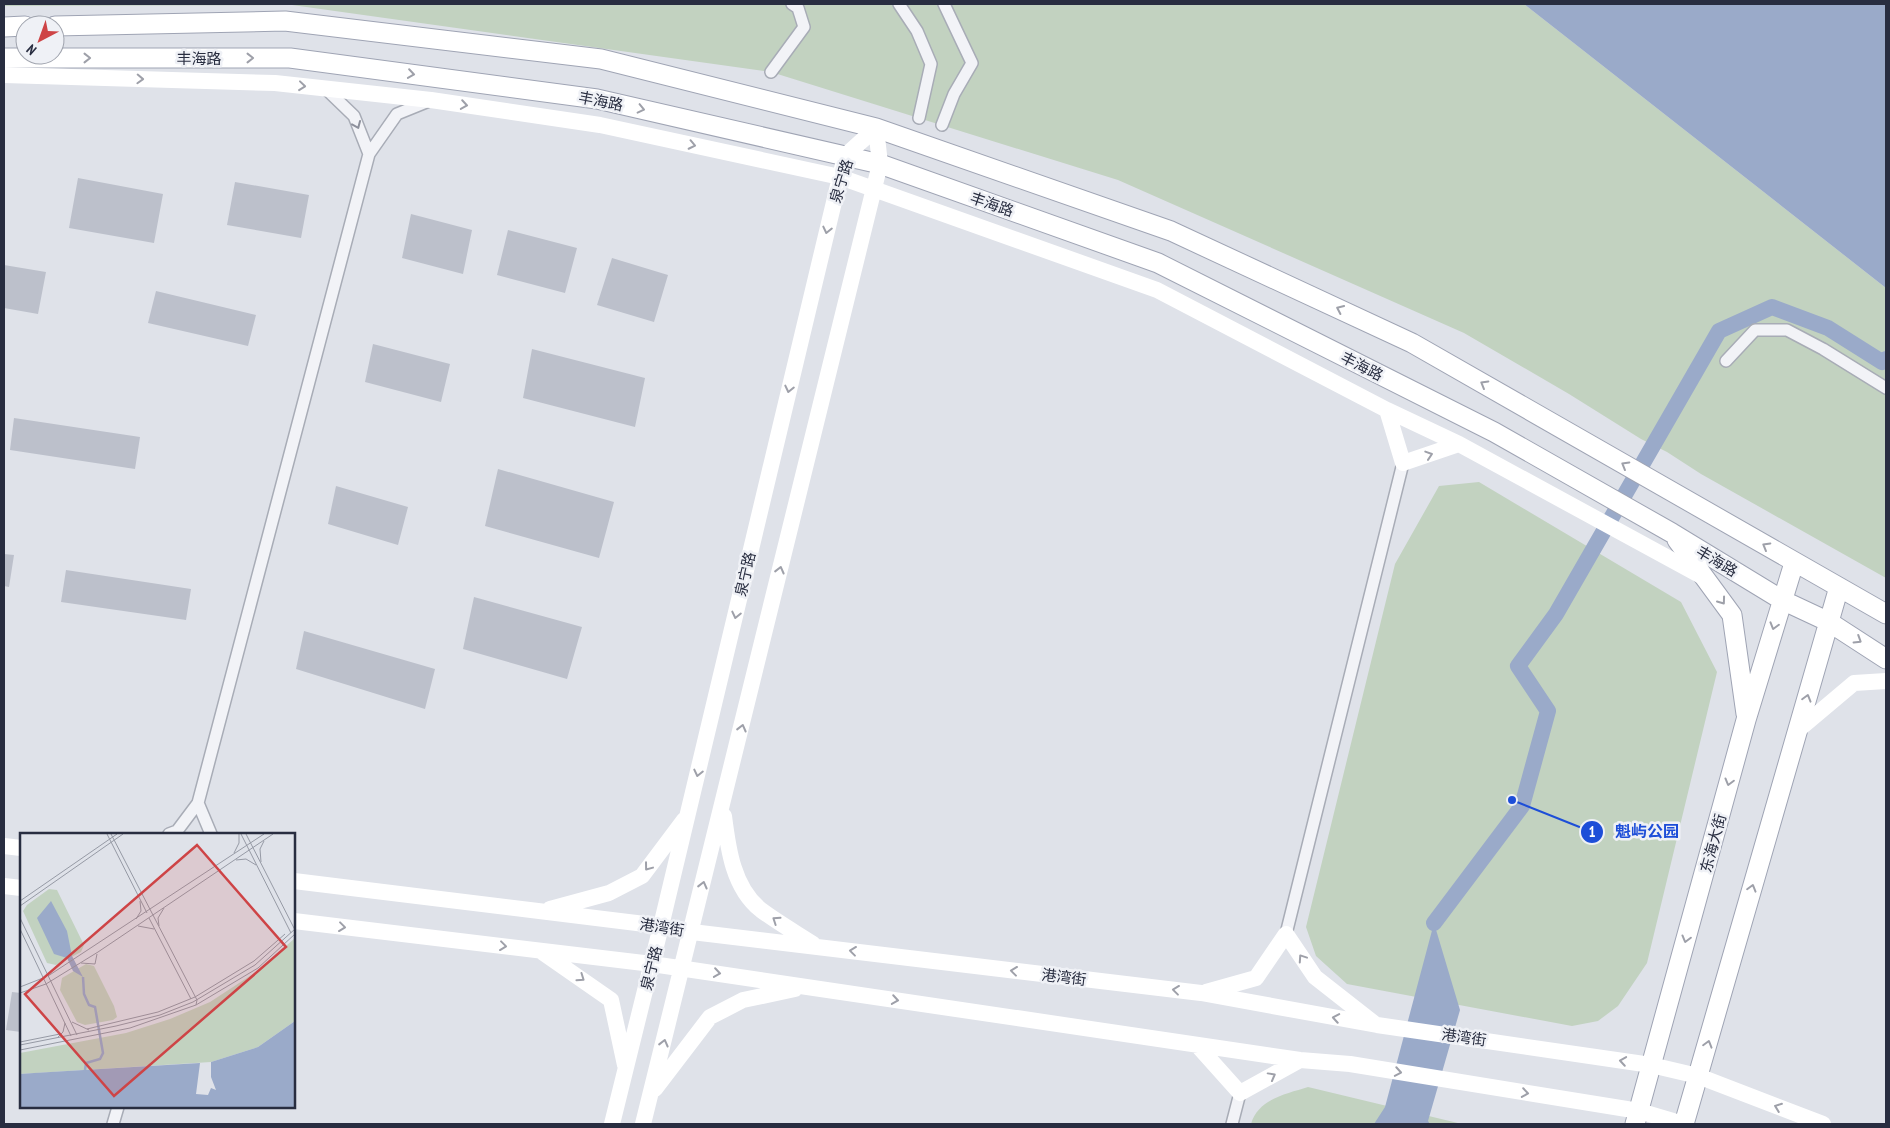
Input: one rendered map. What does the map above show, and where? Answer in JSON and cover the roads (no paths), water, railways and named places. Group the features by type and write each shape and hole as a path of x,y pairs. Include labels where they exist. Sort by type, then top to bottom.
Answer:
{"main road":[{"path":"65,26 285,21 591,58 876,128 1171,231 1412,343 1886,614"},
{"name":"丰海路","path":"4,58 290,58 597,98 880,164 1158,263 1494,432 1672,533 1782,600 1829,622 1886,659"},
{"path":"1672,533 1732,615 1746,720"},
{"name":"东海大街","path":"1637,1118 1746,720 1794,562"},
{"path":"1684,1124 1839,587"}],"street":[{"path":"771,72 804,27 798,8 792,4"},
{"path":"899,4 917,31 931,64 919,118"},
{"path":"942,125 954,94 972,63 944,4"},
{"path":"4,75 275,83 431,100 600,125 840,177 1157,290 1387,410 1459,444 1706,579"},
{"path":"326,89 354,116 369,154"},
{"path":"172,833 177,831 198,803 369,154 397,114 431,100"},
{"name":"泉宁路","path":"612,1124 845,156 876,128"},
{"name":"泉宁路","path":"643,1124 692,932 880,164 876,128"},
{"path":"1726,361 1755,330 1787,330 1886,388"},
{"path":"1201,993 1256,978 1286,934 1402,463 1387,410"},
{"path":"1402,463 1459,444"},
{"path":"1797,731 1854,683 1884,683"},
{"path":"198,803 211,833"},
{"path":"723,805 729,853 742,886 760,909 816,947"},
{"path":"542,912 608,893 642,876 688,814"},
{"path":"4,846 20,848"},
{"name":"港湾街","path":"295,881 661,926 692,932 1201,993 1380,1025 1652,1065 1698,1076 1823,1124"},
{"path":"4,886 20,888"},
{"path":"295,921 682,968 1300,1060 1350,1064 1477,1086 1637,1118 1684,1124"},
{"path":"1286,934 1315,977 1380,1025"},
{"path":"541,950 611,1000 626,1068"},
{"path":"651,1095 710,1017 743,1000 807,987"},
{"path":"1197,1045 1240,1093"},
{"path":"1232,1124 1240,1093 1300,1060"},
{"path":"114,1124 118,1108"}],"water":[{"path":"1524,4 1886,4 1886,288"},
{"path":"1434,923 1460,1010 1428,1121 1430,1124 1374,1124 1385,1107"}],"waterway":[{"path":"1434,923 1522,806 1548,711 1518,666 1556,614 1719,331 1772,307 1828,328 1882,362 1886,359"}],"place":[{"name":"魁屿公园","path":"1512,800"}]}
